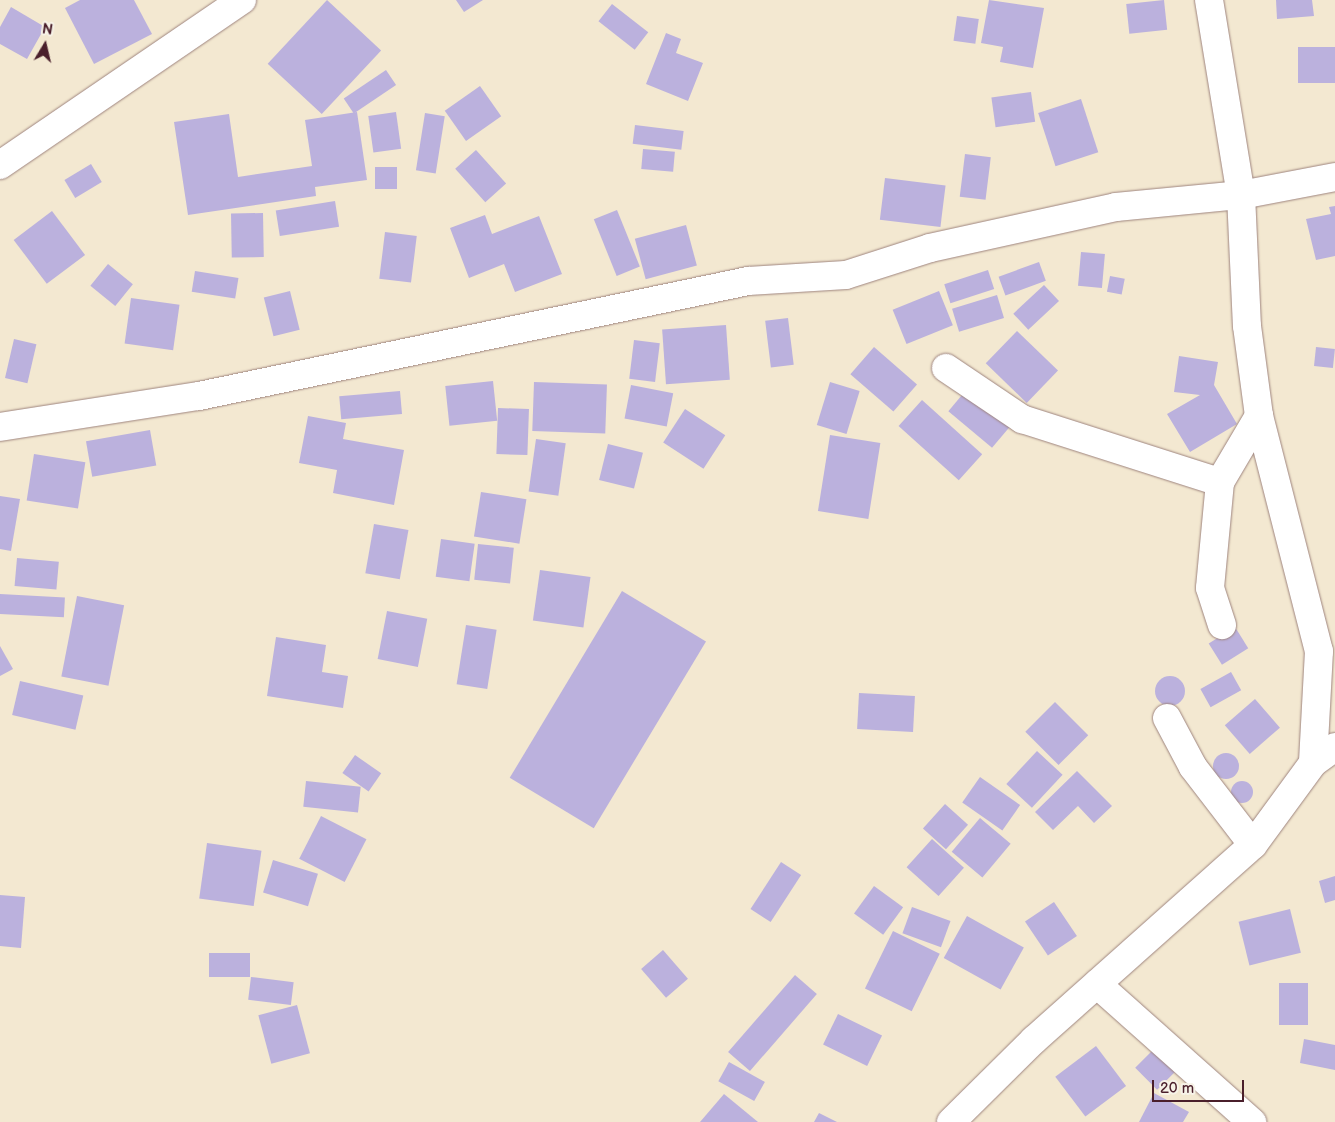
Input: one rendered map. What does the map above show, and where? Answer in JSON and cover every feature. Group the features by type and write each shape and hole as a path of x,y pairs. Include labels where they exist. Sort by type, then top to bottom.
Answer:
{"street":[{"path":"0,165 242,0"},
{"path":"1209,0 1241,195 1247,326 1260,416 1319,651 1313,763"},
{"path":"0,427 199,396 748,281 846,275 930,248 1116,207 1241,195 1335,176"},
{"path":"946,368 1022,419 1220,482"},
{"path":"1222,625 1210,588 1220,482 1260,416"},
{"path":"1167,718 1193,768 1253,845"},
{"path":"951,1122 1097,984 1253,845 1313,763 1335,747"},
{"path":"1097,984 1252,1122"}],"building":[{"path":"80,0 134,0 152,34 94,64 65,8"},
{"path":"327,0 381,50 322,114 268,64"},
{"path":"456,0 483,0 464,12"},
{"path":"989,0 1044,8 1033,68 1000,62 1003,47 981,43"},
{"path":"1164,0 1167,30 1129,34 1126,4"},
{"path":"1276,0 1312,0 1314,16 1277,19"},
{"path":"612,4 648,32 635,50 598,21"},
{"path":"11,7 45,27 27,59 0,44 0,27"},
{"path":"957,16 979,19 975,44 954,41"},
{"path":"666,33 681,39 676,53 703,63 688,101 646,84"},
{"path":"1298,47 1335,47 1335,83 1298,83"},
{"path":"386,70 396,85 354,113 344,99"},
{"path":"480,86 501,116 466,141 445,111"},
{"path":"1031,92 1035,122 996,127 991,98"},
{"path":"1081,99 1098,152 1056,166 1038,113"},
{"path":"357,112 367,180 315,187 316,196 188,215 174,122 229,114 238,177 312,166 305,120"},
{"path":"396,112 401,149 373,153 368,116"},
{"path":"425,113 445,116 436,173 416,170"},
{"path":"635,125 684,131 681,150 633,144"},
{"path":"643,149 675,152 673,172 641,169"},
{"path":"476,150 506,183 485,202 455,169"},
{"path":"965,154 991,157 986,200 960,197"},
{"path":"91,164 102,182 75,198 64,180"},
{"path":"375,167 397,167 397,189 375,189"},
{"path":"885,178 946,185 940,227 880,220"},
{"path":"335,201 339,227 280,236 276,210"},
{"path":"1335,206 1335,256 1316,260 1306,219 1331,214 1329,207"},
{"path":"617,210 640,267 617,276 594,219"},
{"path":"52,211 85,255 47,284 14,240"},
{"path":"263,213 264,257 232,258 231,214"},
{"path":"485,215 492,234 539,216 562,274 515,292 504,264 469,278 450,228"},
{"path":"686,225 697,266 646,279 635,239"},
{"path":"385,232 417,236 411,283 379,279"},
{"path":"1081,252 1105,254 1102,288 1078,286"},
{"path":"1039,262 1046,281 1005,296 999,277"},
{"path":"108,264 133,284 115,306 90,286"},
{"path":"988,270 994,289 950,303 944,284"},
{"path":"195,271 238,278 235,299 192,292"},
{"path":"1110,276 1125,279 1122,295 1107,292"},
{"path":"1044,285 1059,301 1028,330 1013,314"},
{"path":"290,291 300,330 273,336 264,298"},
{"path":"939,291 953,325 907,344 893,310"},
{"path":"997,295 1004,318 959,332 952,309"},
{"path":"131,298 180,305 173,350 125,344"},
{"path":"788,318 794,365 771,367 765,321"},
{"path":"726,325 730,380 666,384 662,329"},
{"path":"1017,331 1058,371 1027,403 986,363"},
{"path":"14,339 36,344 27,383 5,378"},
{"path":"634,340 660,343 655,382 629,379"},
{"path":"874,347 917,384 893,412 850,374"},
{"path":"1316,347 1335,349 1333,368 1314,366"},
{"path":"1179,356 1218,362 1214,385 1237,424 1190,452 1167,414 1200,395 1174,392"},
{"path":"493,381 497,421 449,426 445,386"},
{"path":"534,382 607,385 605,434 532,431"},
{"path":"830,382 860,391 846,434 817,425"},
{"path":"631,385 673,393 667,427 625,418"},
{"path":"967,389 1011,426 992,448 948,411"},
{"path":"400,391 402,414 341,419 339,396"},
{"path":"922,400 982,454 959,480 899,426"},
{"path":"498,408 529,409 527,455 496,454"},
{"path":"685,409 725,435 703,469 663,443"},
{"path":"308,416 346,423 343,439 404,450 394,505 333,493 337,470 299,463"},
{"path":"150,430 156,465 92,477 86,441"},
{"path":"830,435 880,443 868,519 818,511"},
{"path":"536,439 566,443 558,496 529,491"},
{"path":"608,444 643,453 634,489 599,480"},
{"path":"34,454 85,462 78,509 27,500"},
{"path":"481,492 526,499 519,544 474,536"},
{"path":"0,496 20,499 11,551 0,549"},
{"path":"374,524 408,530 400,579 365,573"},
{"path":"441,539 475,544 469,581 436,577"},
{"path":"478,544 514,548 510,584 474,580"},
{"path":"17,558 59,562 56,590 15,586"},
{"path":"540,570 591,577 583,628 533,621"},
{"path":"622,591 706,641 594,828 510,778"},
{"path":"0,594 65,597 64,617 0,614"},
{"path":"77,596 124,605 108,686 61,676"},
{"path":"387,611 427,619 418,667 378,659"},
{"path":"466,625 497,630 487,689 457,684"},
{"path":"1235,627 1248,648 1222,665 1209,643"},
{"path":"276,637 326,645 322,672 348,676 343,708 267,696"},
{"path":"0,646 13,669 0,676"},
{"path":"1231,672 1241,690 1211,707 1200,689"},
{"path":"1170,676 1181,680 1185,691 1181,702 1170,706 1159,702 1155,691 1159,680"},
{"path":"20,681 83,696 75,730 12,715"},
{"path":"859,693 915,696 913,732 857,729"},
{"path":"1255,699 1280,728 1250,754 1225,725"},
{"path":"1055,702 1088,735 1059,765 1025,732"},
{"path":"1037,751 1063,775 1032,808 1006,784"},
{"path":"1226,753 1235,757 1239,766 1235,775 1226,779 1217,775 1213,766 1217,757"},
{"path":"355,755 381,773 369,791 342,773"},
{"path":"1077,771 1112,806 1094,823 1078,806 1053,830 1035,812"},
{"path":"980,777 1020,805 1002,830 962,802"},
{"path":"306,781 361,787 358,813 303,807"},
{"path":"1242,781 1250,784 1253,792 1250,800 1242,803 1234,800 1231,792 1234,784"},
{"path":"945,804 968,825 946,849 923,829"},
{"path":"321,816 366,839 345,882 299,859"},
{"path":"980,818 1011,844 982,877 952,852"},
{"path":"932,839 964,868 939,896 907,867"},
{"path":"207,843 261,851 254,906 199,898"},
{"path":"273,860 318,874 308,906 263,893"},
{"path":"781,862 801,875 771,922 751,909"},
{"path":"1335,876 1335,900 1325,903 1319,881"},
{"path":"874,886 903,907 883,935 854,914"},
{"path":"0,895 25,897 21,948 0,946"},
{"path":"1054,902 1077,936 1048,956 1025,922"},
{"path":"912,907 951,921 941,947 902,933"},
{"path":"1290,909 1301,953 1249,965 1239,922"},
{"path":"967,916 1024,948 1001,989 944,958"},
{"path":"893,931 940,954 912,1011 865,989"},
{"path":"663,950 688,979 666,998 641,969"},
{"path":"209,953 250,953 250,977 209,977"},
{"path":"795,975 817,994 750,1071 728,1052"},
{"path":"251,977 294,982 291,1005 248,1000"},
{"path":"1279,983 1308,983 1308,1025 1279,1025"},
{"path":"297,1005 310,1053 271,1064 258,1015"},
{"path":"838,1014 882,1035 867,1066 823,1045"},
{"path":"1167,1036 1189,1058 1157,1090 1135,1068"},
{"path":"1304,1039 1335,1045 1335,1070 1300,1063"},
{"path":"1096,1046 1126,1086 1085,1117 1055,1077"},
{"path":"729,1062 765,1082 754,1101 718,1081"},
{"path":"1154,1093 1189,1112 1183,1122 1139,1122"},
{"path":"724,1094 758,1122 700,1122"},
{"path":"819,1113 837,1122 814,1122"}]}
